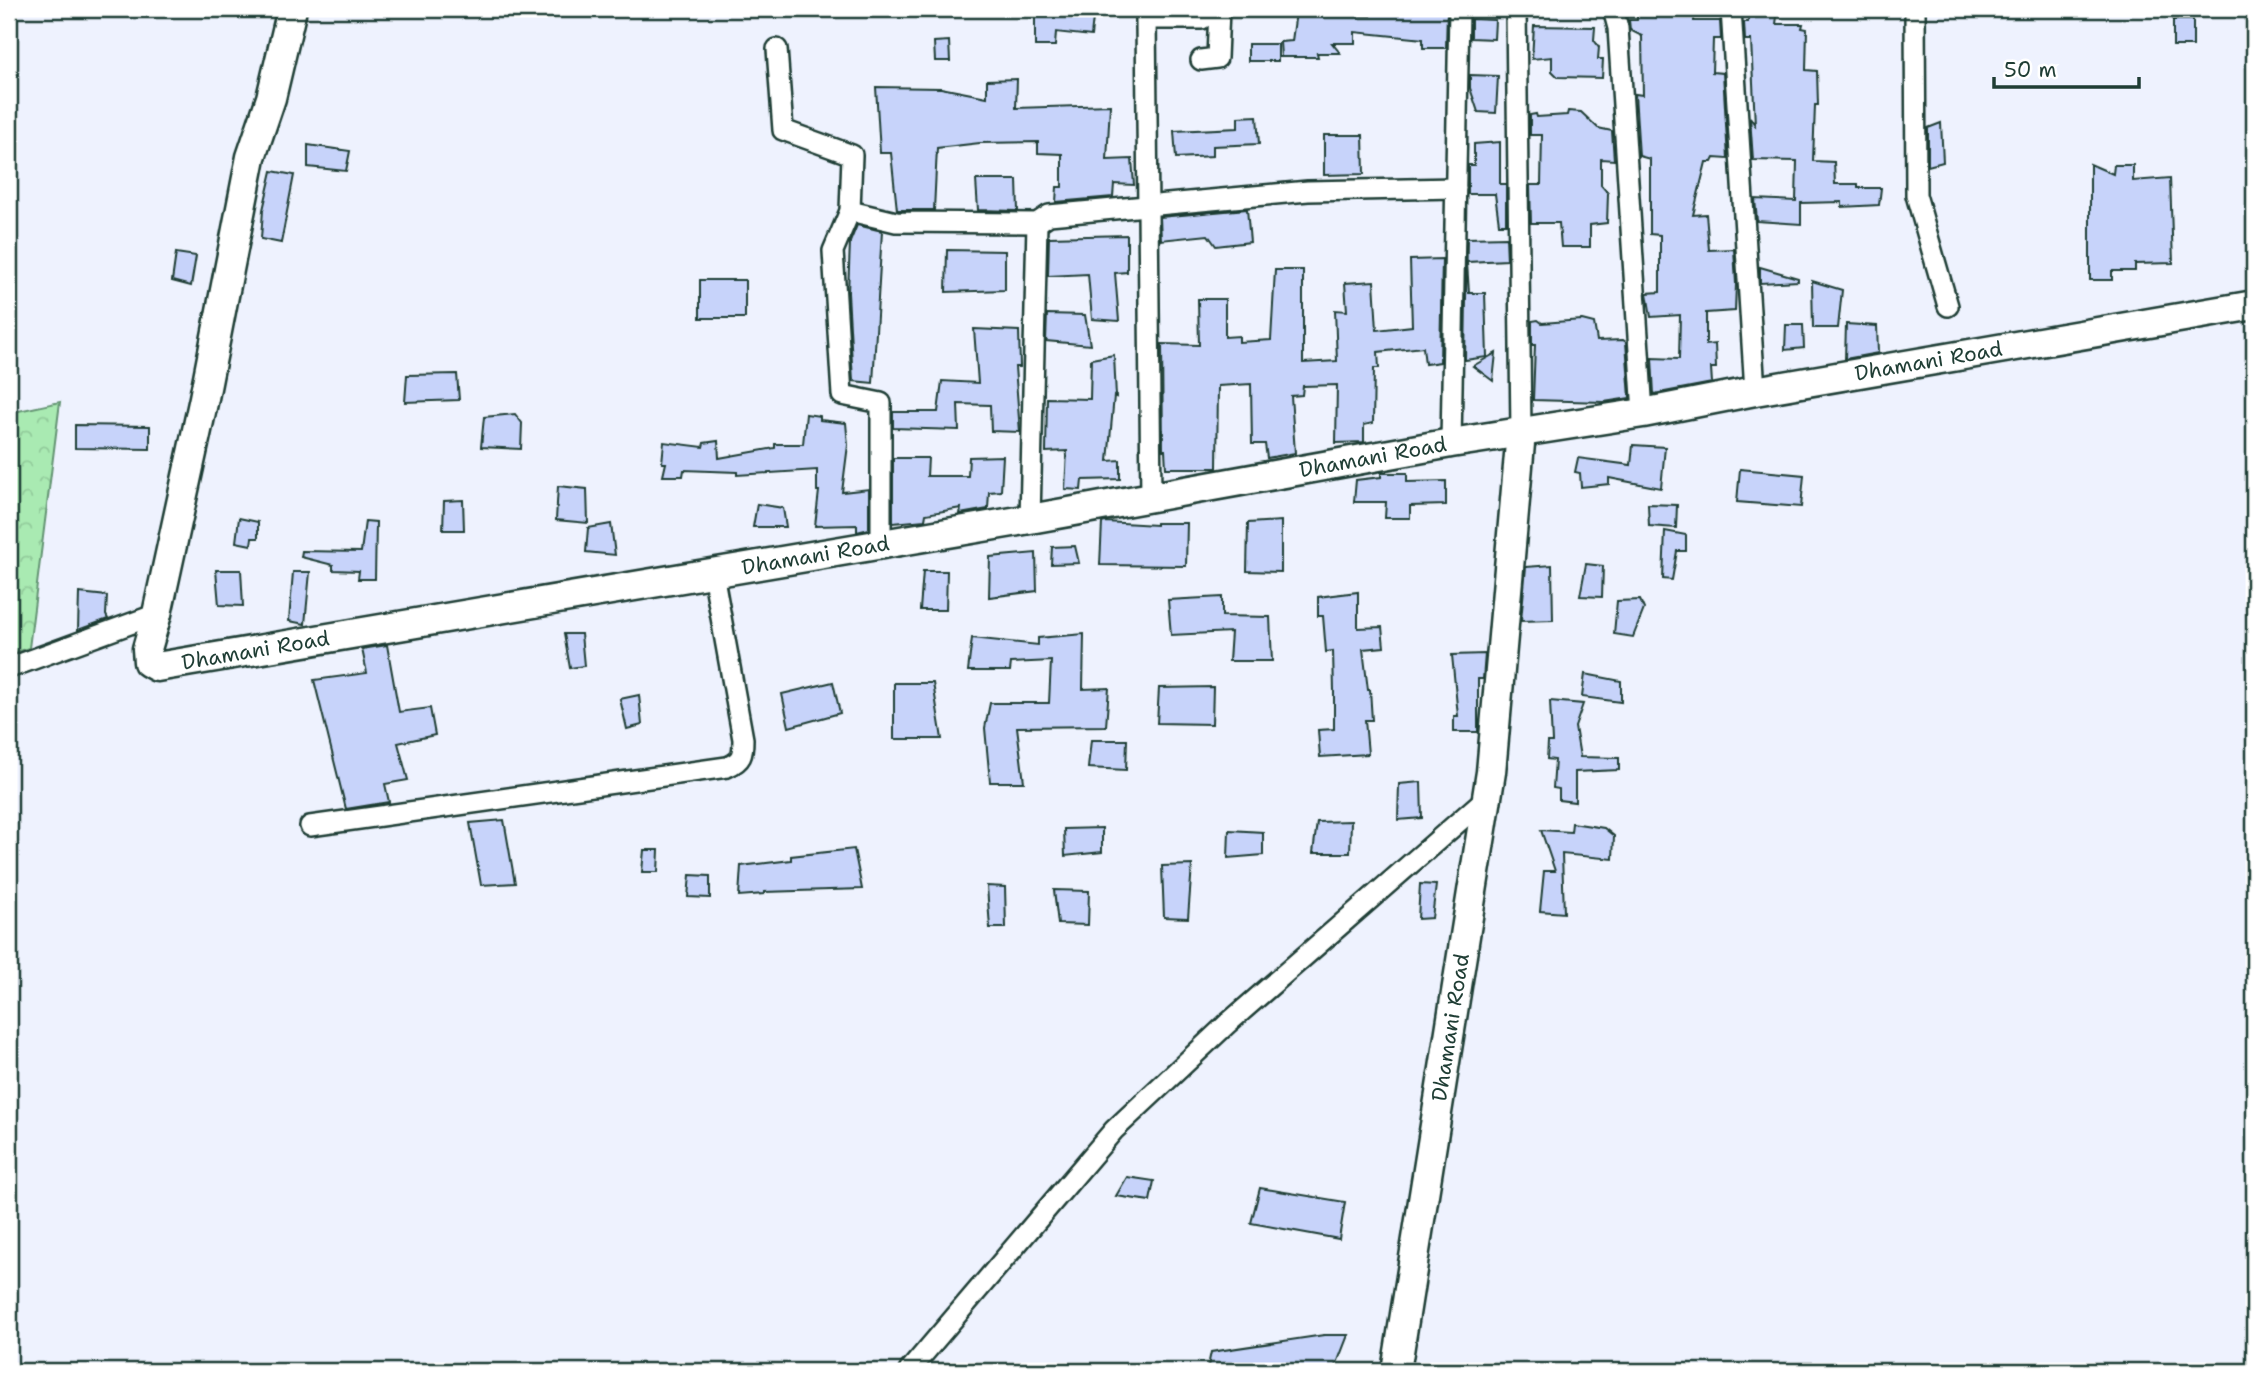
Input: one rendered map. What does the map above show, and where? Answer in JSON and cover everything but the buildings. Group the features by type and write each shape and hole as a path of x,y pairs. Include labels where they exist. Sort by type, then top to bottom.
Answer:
{"main road":[{"path":"156,620 204,398 251,157 271,97 292,9"},
{"name":"Dhamani Road","path":"156,620 146,656 151,665 164,667 1151,498 1451,443 1643,413 1755,391 2254,305"},
{"name":"Dhamani Road","path":"1396,1371 1486,798 1521,432"}],"street":[{"path":"1151,498 1145,14 1202,19 1217,9"},
{"path":"1201,60 1217,58 1217,9"},
{"path":"1451,443 1459,9"},
{"path":"1516,9 1521,432"},
{"path":"1613,9 1618,28 1643,413"},
{"path":"1731,9 1755,391"},
{"path":"1915,9 1916,195 1948,306"},
{"path":"777,49 783,130 852,155 850,211 833,251 842,395 881,403 881,544"},
{"path":"850,211 896,222 1037,223 1049,215 1308,191 1456,188"},
{"path":"1030,519 1037,223"},
{"path":"310,826 727,767 738,763 743,755 743,739 713,573"},
{"path":"9,668 156,620"},
{"path":"909,1371 1114,1130 1227,1024 1486,798"}],"green space":[{"path":"60,402 29,648 9,654 9,413"}]}
